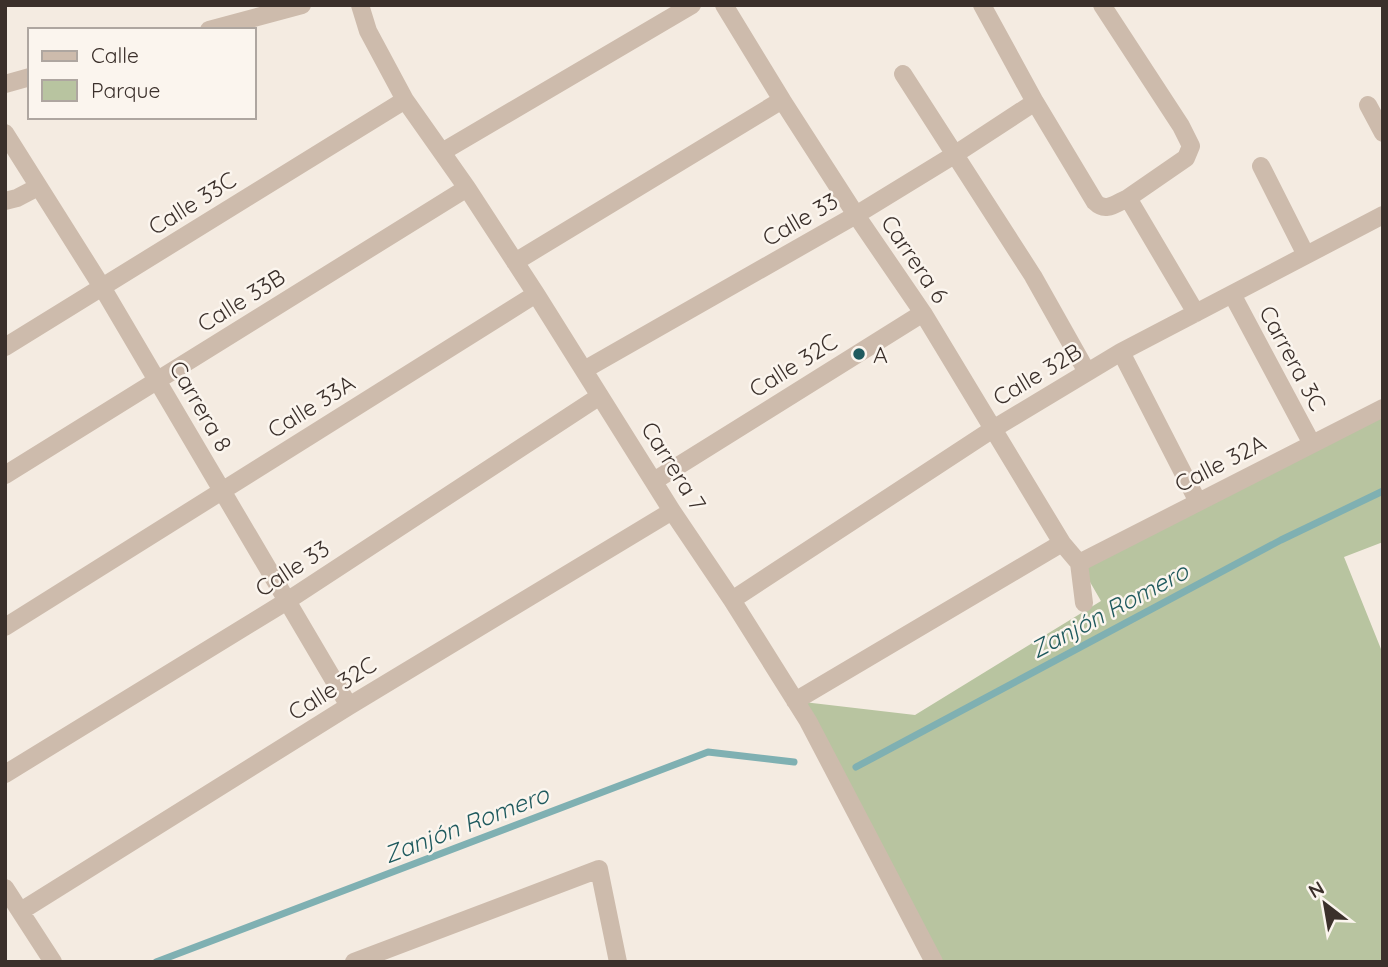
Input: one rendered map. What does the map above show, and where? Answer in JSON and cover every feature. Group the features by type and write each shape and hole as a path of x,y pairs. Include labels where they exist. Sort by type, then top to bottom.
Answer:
{"street":[{"path":"216,28 302,5"},
{"name":"Carrera 7","path":"359,5 368,31 405,100 467,188 536,294 808,721 934,962"},
{"path":"442,152 692,5"},
{"name":"Carrera 6","path":"724,5 856,215 923,313 1062,543 1079,563"},
{"path":"982,5 1035,102 1095,202 1105,208 1128,198 1186,158 1192,146 1102,5"},
{"path":"903,74 1033,276 1087,372"},
{"path":"5,84 28,78"},
{"name":"Calle 33C","path":"5,347 405,100"},
{"path":"515,262 782,100"},
{"name":"Calle 33","path":"584,370 856,215 1035,102"},
{"path":"1368,105 1383,133"},
{"name":"Carrera 8","path":"5,133 158,380 349,706"},
{"path":"1261,166 1306,255"},
{"path":"9,201 38,187"},
{"name":"Calle 33B","path":"5,475 467,188"},
{"path":"1128,198 1196,313"},
{"name":"Calle 32B","path":"732,600 993,429 1087,372 1383,215"},
{"name":"Calle 33A","path":"5,627 536,294"},
{"name":"Carrera 3C","path":"1232,294 1312,444"},
{"name":"Calle 32C","path":"654,481 923,313"},
{"path":"1121,352 1198,502"},
{"name":"Calle 33","path":"5,774 287,601 600,396"},
{"name":"Calle 32A","path":"1079,563 1383,408"},
{"name":"Calle 32C","path":"21,911 349,706 672,511"},
{"path":"795,701 1062,543"},
{"path":"1079,563 1084,603"},
{"path":"354,962 599,869 618,962"},
{"path":"5,888 53,962"}],"green space":[{"path":"1383,407 1383,542 1344,557 1383,654 1383,962 934,962 795,701 915,715 1101,601 1079,563"}],"waterway":[{"name":"Zanjón Romero","path":"856,767 1281,540 1383,491"},
{"name":"Zanjón Romero","path":"156,962 708,752 794,762"}],"place":[{"name":"A","path":"859,354"}]}
